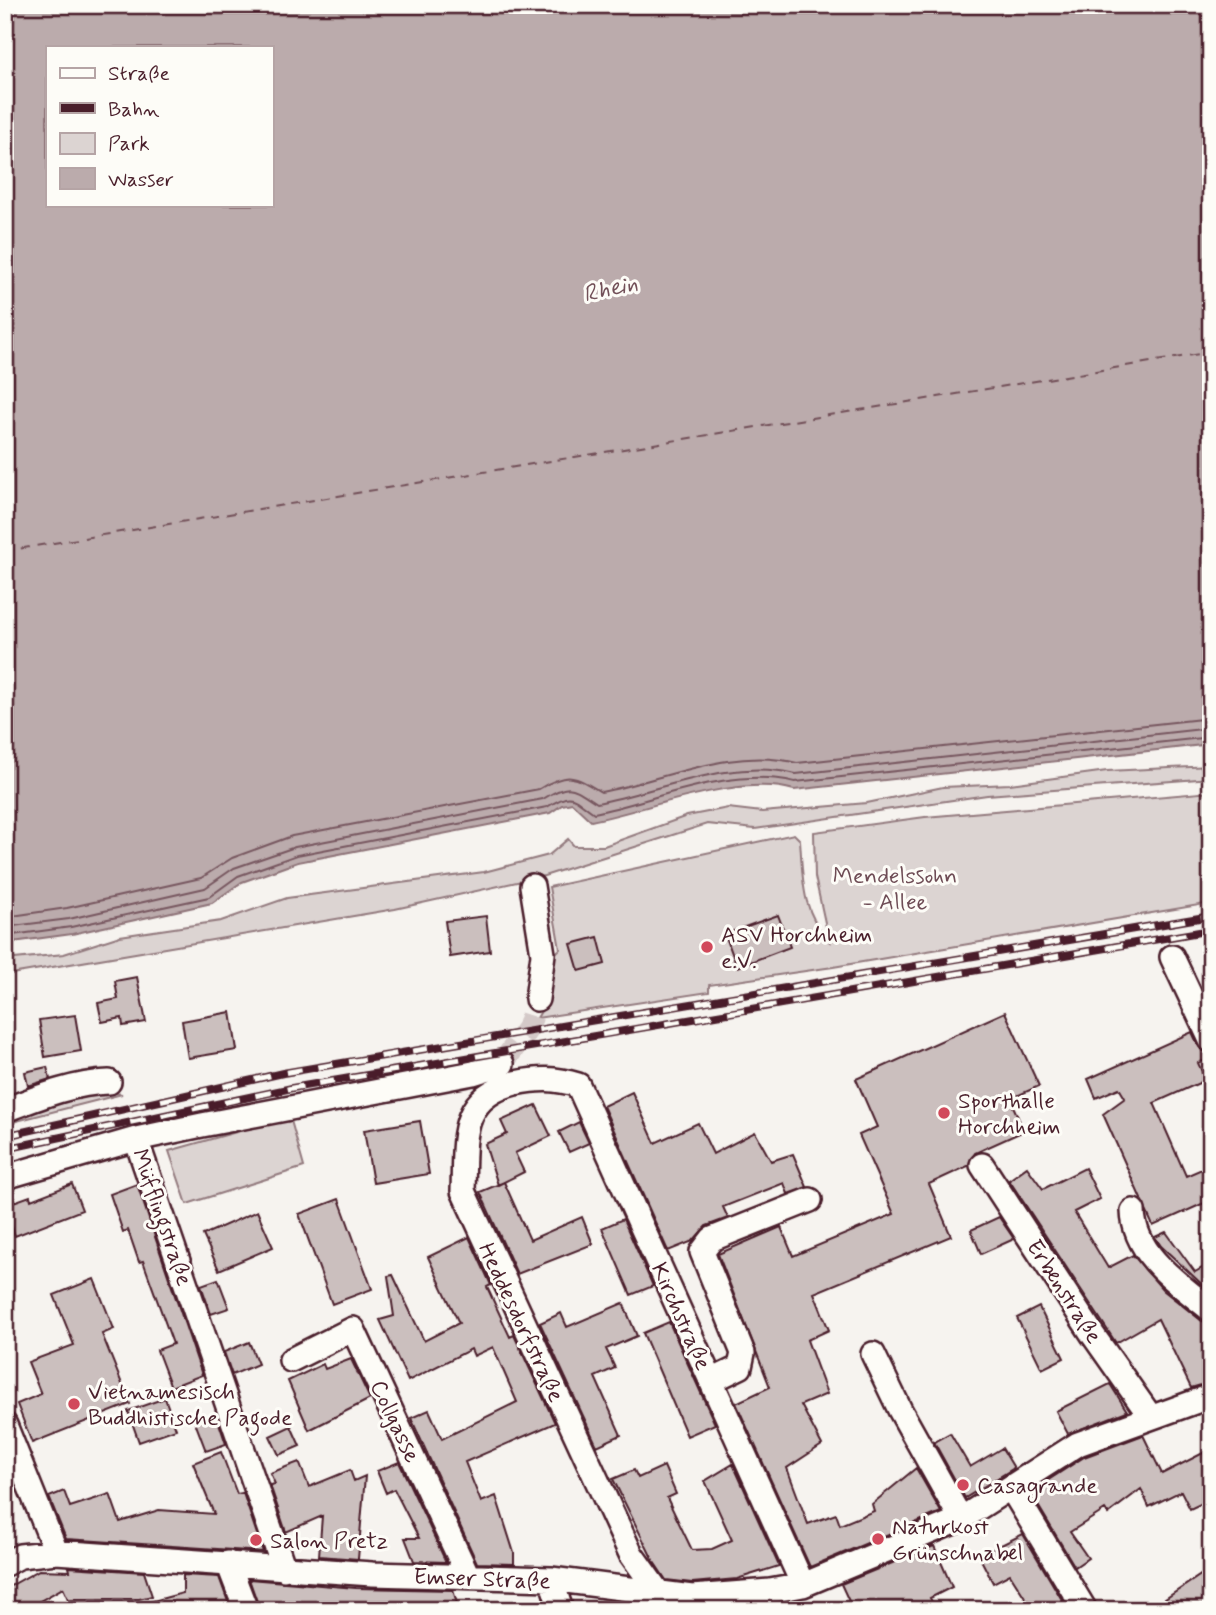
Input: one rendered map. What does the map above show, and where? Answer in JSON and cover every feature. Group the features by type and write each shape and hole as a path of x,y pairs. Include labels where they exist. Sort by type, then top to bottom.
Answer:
{"street":[{"path":"531,886 543,954 537,999"},
{"path":"1172,957 1211,1040"},
{"name":"Müfflingstraße","path":"284,1569 136,1139 473,1073 502,1064"},
{"name":"Kirchstraße","path":"538,1078 557,1078 578,1086 803,1585"},
{"name":"Heddesdorfstraße","path":"538,1078 495,1088 482,1098 471,1113 466,1128 463,1191 631,1554 657,1592"},
{"path":"5,1110 78,1085 109,1082"},
{"path":"5,1177 136,1139"},
{"name":"Erbenstraße","path":"982,1165 1093,1335 1150,1416"},
{"path":"711,1381 740,1367 743,1353 702,1252 712,1240 810,1200"},
{"path":"1133,1211 1133,1227 1147,1252 1187,1292 1211,1310"},
{"name":"Collgasse","path":"291,1360 353,1329 468,1576"},
{"path":"873,1354 900,1410 961,1518"},
{"name":"Emser Straße","path":"5,1564 20,1556 56,1552 284,1569 551,1579 692,1597 770,1591 803,1585 961,1518 1078,1444 1211,1396"},
{"path":"5,1425 56,1552"},
{"path":"1011,1488 1084,1610"},
{"path":"228,1563 247,1610"},
{"path":"551,1579 561,1610"}],"green space":[{"path":"1211,766 1211,778 987,795 755,829 707,824 544,876 395,909 5,975 5,960 64,954 120,936 221,921 287,898 484,872 549,855 568,839 574,846 604,846 687,816 728,808 762,812 867,803 943,787 1010,784 1107,771"},
{"name":"Mendelssohn - Allee","path":"1211,792 1211,903 833,967 709,985 709,992 537,1018 547,1001 553,956 560,949 549,887 794,834 800,840 808,906 829,941 815,877 814,832 925,817"},
{"path":"88,1089 122,1094 5,1124 5,1118"},
{"path":"290,1117 304,1167 187,1204 169,1151"}],"water":[{"name":"Rhein","path":"5,5 1211,5 1211,744 794,790 772,786 721,789 591,821 572,803 562,805 550,813 298,862 242,882 212,903 72,934 5,943"}],"building":[{"path":"778,915 790,947 737,967 725,934"},
{"path":"486,916 490,951 450,957 445,921"},
{"path":"598,937 605,964 579,971 571,944"},
{"path":"137,977 146,1022 123,1026 122,1018 102,1022 98,1003 118,999 115,981"},
{"path":"231,1012 237,1050 188,1058 182,1021"},
{"path":"1005,1012 1039,1086 1010,1099 1024,1131 975,1153 968,1166 929,1184 951,1236 814,1293 829,1330 807,1340 827,1394 801,1405 822,1445 787,1468 808,1524 836,1514 840,1525 874,1511 872,1504 916,1468 941,1512 810,1567 736,1403 770,1387 718,1254 781,1227 793,1256 894,1214 859,1135 877,1127 856,1079"},
{"path":"75,1015 81,1051 45,1057 39,1020"},
{"path":"1192,1032 1199,1047 1210,1058 1198,1063 1206,1080 1154,1103 1186,1176 1211,1165 1211,1200 1153,1226 1103,1114 1125,1098 1119,1088 1096,1098 1088,1079"},
{"path":"47,1067 50,1079 28,1086 25,1072"},
{"path":"632,1092 655,1143 698,1123 713,1154 755,1132 771,1161 793,1154 807,1187 788,1194 784,1183 723,1207 728,1218 706,1226 693,1241 668,1251 603,1106"},
{"path":"536,1105 551,1136 515,1153 524,1172 498,1185 485,1144 507,1134 501,1121"},
{"path":"420,1121 429,1174 373,1183 364,1130"},
{"path":"579,1122 589,1143 569,1152 559,1132"},
{"path":"1027,1167 1043,1189 1085,1168 1100,1199 1074,1212 1108,1268 1133,1255 1163,1290 1202,1321 1211,1324 1211,1382 1191,1388 1158,1319 1116,1343 1009,1180"},
{"path":"504,1182 530,1240 582,1217 593,1244 517,1274 480,1192"},
{"path":"72,1184 82,1210 15,1236 5,1205 30,1196 31,1200"},
{"path":"137,1184 202,1375 171,1387 157,1350 173,1344 143,1261 139,1262 128,1230 123,1232 110,1194"},
{"path":"339,1199 372,1289 332,1304 299,1214"},
{"path":"257,1211 273,1247 219,1270 203,1235"},
{"path":"999,1217 1014,1239 981,1254 971,1230"},
{"path":"623,1219 653,1286 631,1295 602,1228"},
{"path":"1166,1232 1195,1272 1211,1263 1211,1285 1206,1288 1161,1246 1155,1237"},
{"path":"469,1237 491,1285 487,1287 510,1337 514,1335 555,1423 465,1462 481,1502 496,1496 514,1553 514,1564 477,1563 411,1418 429,1410 442,1439 517,1402 493,1347 474,1356 471,1349 408,1381 380,1320 394,1316 388,1276 393,1275 424,1341 459,1323 428,1257"},
{"path":"94,1279 114,1329 102,1334 130,1404 32,1443 17,1404 41,1394 28,1362 74,1345 54,1295"},
{"path":"218,1279 229,1308 211,1314 201,1285"},
{"path":"623,1303 637,1336 606,1349 615,1368 595,1377 621,1435 597,1446 540,1323 561,1313 567,1327"},
{"path":"1039,1307 1064,1358 1042,1369 1017,1318"},
{"path":"669,1322 715,1424 687,1436 643,1333"},
{"path":"249,1342 258,1364 232,1375 224,1352"},
{"path":"351,1359 370,1399 309,1430 288,1381 323,1364 325,1369"},
{"path":"1110,1384 1127,1411 1068,1434 1056,1411"},
{"path":"165,1398 176,1429 139,1442 128,1411"},
{"path":"216,1414 226,1444 206,1451 195,1422"},
{"path":"291,1426 300,1446 279,1455 270,1436"},
{"path":"950,1433 970,1467 1002,1448 1014,1468 965,1498 934,1442"},
{"path":"1143,1435 1162,1474 1211,1449 1211,1499 1190,1509 1181,1491 1149,1507 1141,1489 1108,1514 1105,1510 1070,1532 1088,1558 1075,1567 1030,1492 1084,1457"},
{"path":"221,1452 237,1494 243,1493 263,1552 66,1539 49,1497 64,1491 70,1507 110,1494 120,1522 159,1510 214,1514 193,1463"},
{"path":"299,1462 309,1487 350,1470 354,1481 365,1476 358,1559 319,1556 322,1516 286,1532 270,1485 275,1484 270,1473"},
{"path":"399,1462 446,1562 414,1561 405,1538 419,1538 394,1489 386,1493 377,1471"},
{"path":"733,1464 779,1566 737,1579 692,1583 666,1580 654,1562 613,1479 634,1470 638,1478 664,1466 676,1494 667,1498 692,1550 712,1549 732,1540 705,1481"},
{"path":"1023,1534 1068,1610 1033,1610 1010,1574 993,1583 979,1556"},
{"path":"934,1546 952,1587 930,1598 936,1610 853,1610 841,1584"},
{"path":"69,1567 144,1572 152,1596 139,1599 68,1599 63,1588 24,1610 9,1610 5,1602 5,1589 39,1570 70,1571"},
{"path":"1211,1568 1211,1610 1149,1610"},
{"path":"183,1575 219,1577 231,1610 143,1610 142,1604 183,1593"},
{"path":"249,1579 356,1588 453,1590 459,1610 260,1610"}],"ferry route":[{"path":"5,551 1211,352"}],"tunnel":[{"path":"502,1064 528,1028 537,999"}],"railway":[{"path":"5,1136 283,1073 1211,916"},
{"path":"5,1149 292,1088 1211,930"}],"place":[{"name":"ASV Horchheim e.V.","path":"707,947"},
{"name":"Sporthalle Horchheim","path":"944,1113"},
{"name":"Vietnamesisch Buddhistische Pagode","path":"74,1404"},
{"name":"Casagrande","path":"963,1485"},
{"name":"Naturkost Grünschnabel","path":"878,1539"},
{"name":"Salon Pretz","path":"256,1540"}]}
